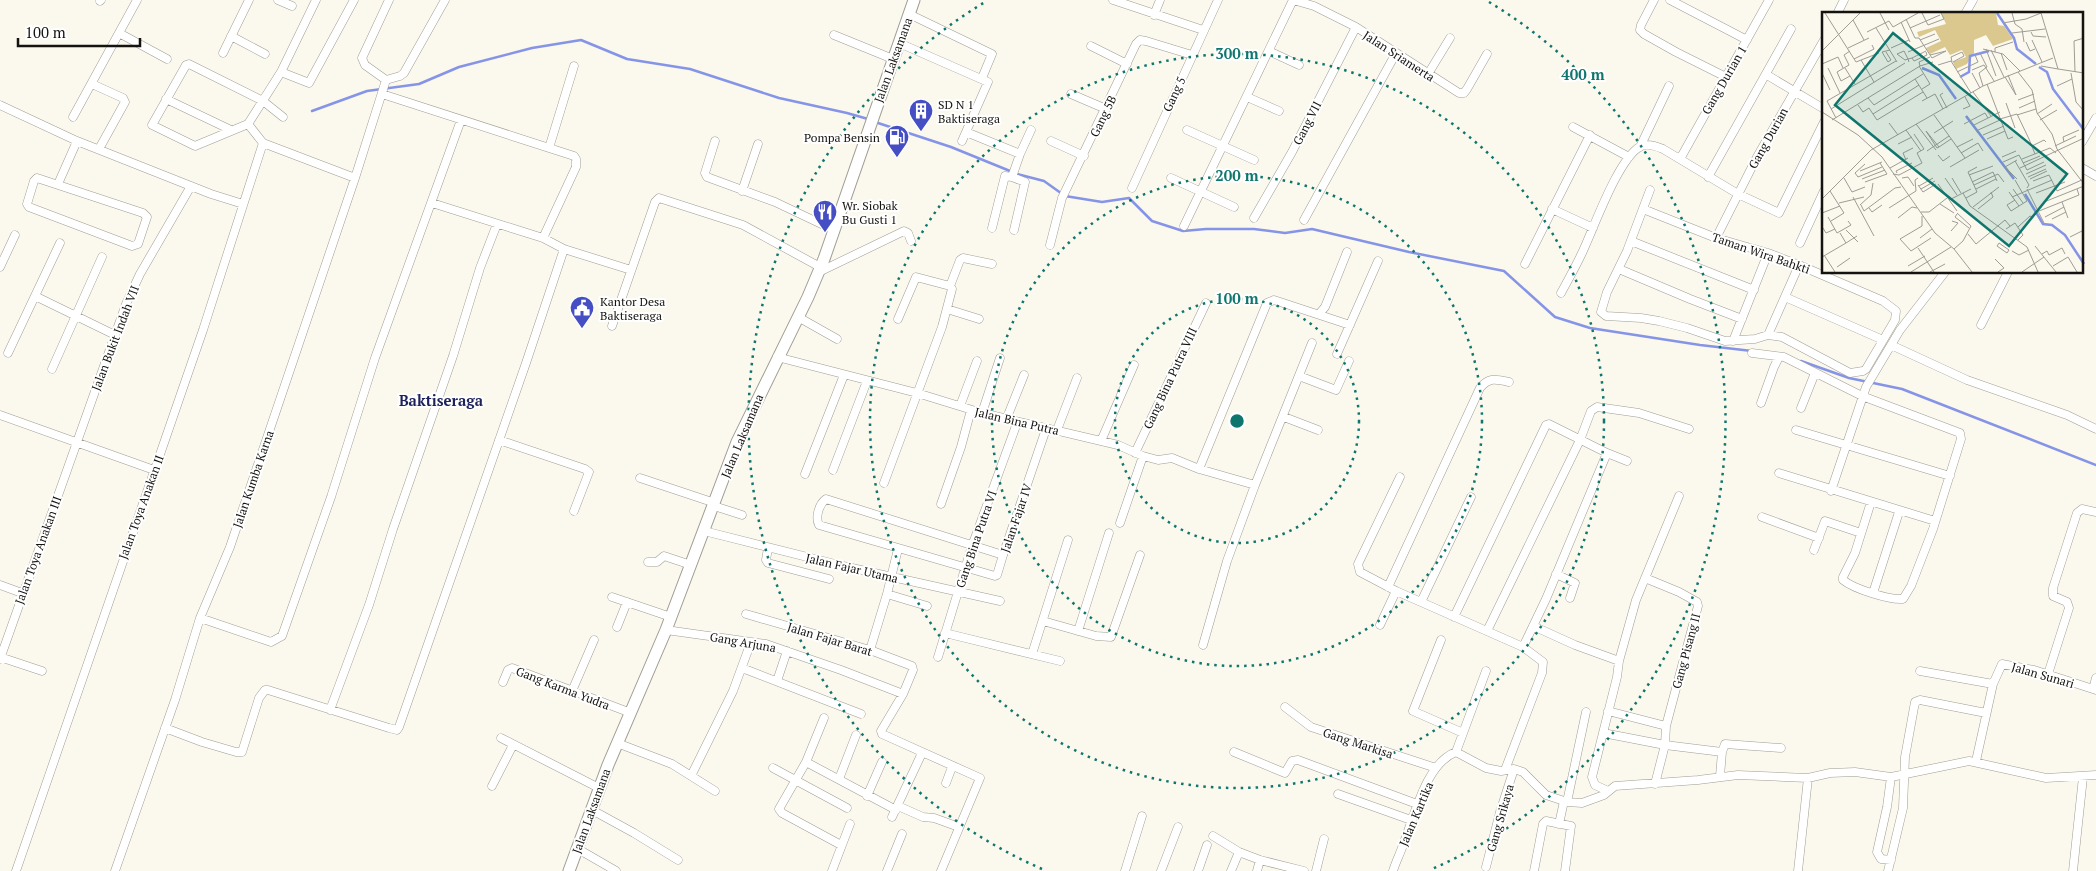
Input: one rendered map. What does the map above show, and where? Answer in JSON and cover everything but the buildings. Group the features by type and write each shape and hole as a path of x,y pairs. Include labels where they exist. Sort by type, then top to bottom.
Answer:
{"main road":[{"name":"Jalan Laksamana","path":"569,871 617,743 666,630 737,442 820,269 914,0"}],"street":[{"path":"74,117 136,0"},
{"path":"223,53 249,0"},
{"path":"278,0 292,6"},
{"path":"283,117 263,101 189,64 186,66 152,125 192,146 196,146 248,124 263,101 281,72 316,0"},
{"path":"281,72 309,83 354,0"},
{"path":"389,0 362,58 365,65 384,88 461,120 570,153 576,159 577,163 543,238"},
{"path":"384,88 404,73 445,0"},
{"path":"1114,0 1203,30"},
{"path":"1154,14 1160,0"},
{"name":"Gang 5","path":"1132,188 1218,0"},
{"path":"1184,226 1293,0"},
{"name":"Jalan Sriamerta","path":"1293,0 1314,6 1356,27 1462,94 1467,89 1487,54"},
{"path":"1654,0 1640,30 1676,52 1726,77"},
{"name":"Gang Durian 1","path":"1680,159 1769,0"},
{"path":"1838,12 1844,0"},
{"path":"1966,12 1973,0"},
{"path":"1675,1 1747,40"},
{"path":"910,14 992,54 982,78"},
{"name":"Gang VII","path":"1254,218 1288,160 1356,27"},
{"path":"1708,177 1791,29"},
{"path":"119,33 167,59"},
{"path":"834,35 893,59"},
{"path":"231,36 265,54"},
{"path":"1428,74 1450,38"},
{"name":"Gang 5B","path":"1050,245 1064,195 1140,40 1192,55"},
{"path":"899,43 988,81 962,141"},
{"name":"Gang Durian","path":"1716,238 1738,194 1822,44"},
{"path":"1091,46 1128,64"},
{"path":"1269,51 1299,65"},
{"path":"1304,220 1396,53"},
{"path":"549,148 574,66"},
{"path":"1766,75 1822,108"},
{"path":"92,84 123,98 125,102 99,149"},
{"path":"1561,293 1611,188 1630,157 1640,147 1669,86"},
{"name":"Jalan Kumba Karna","path":"115,871 165,728 200,618 230,547 384,88"},
{"path":"1071,94 1106,110"},
{"path":"1247,97 1279,111"},
{"path":"166,99 231,130"},
{"path":"0,105 77,141 210,194 243,204"},
{"path":"2084,139 2096,118"},
{"path":"200,618 271,642 282,636 331,497 375,358 461,120"},
{"path":"248,124 263,143 355,178"},
{"path":"1640,147 1654,146 1680,159 1738,194 1776,213 1780,212 1822,126"},
{"path":"1573,127 1630,157"},
{"path":"1012,177 1020,154 1032,130"},
{"path":"1187,130 1254,160"},
{"path":"966,132 1020,154"},
{"path":"1525,264 1590,136"},
{"path":"58,184 77,141"},
{"path":"715,141 706,175 742,191 775,202 834,230"},
{"path":"1051,141 1084,156"},
{"name":"Jalan Toya Anakan II","path":"16,871 203,330 263,143"},
{"path":"742,191 758,144"},
{"path":"2084,169 2096,176"},
{"path":"992,228 1005,176 1025,182 1014,230"},
{"path":"1171,178 1234,207"},
{"path":"35,179 58,184 144,213 147,218 138,244 132,246 27,206 35,179"},
{"name":"Jalan Bukit Indah VII","path":"77,442 126,304 140,274 191,186"},
{"name":"Taman Wira Bahkti","path":"1643,209 1716,238 1768,253 1799,265 1876,298 1894,308 1896,315 1866,369 1850,373 1787,338 1768,336 1725,341 1659,321 1641,318 1616,318 1603,315 1601,309 1603,302 1619,269 1650,190"},
{"path":"1800,243 1822,195"},
{"path":"612,326 655,202 662,197 744,225 820,269 904,231 908,233 910,241"},
{"path":"432,203 543,238 564,249 631,270"},
{"path":"1552,209 1593,228"},
{"path":"330,710 369,605 393,528 453,356 477,276 497,224"},
{"path":"0,266 15,235"},
{"path":"1631,240 1754,290"},
{"path":"8,353 60,243"},
{"path":"165,728 202,742 240,752 244,750 259,698 266,690 396,730 399,728 564,249"},
{"path":"1319,314 1325,307 1347,252"},
{"path":"1733,341 1768,253"},
{"path":"52,369 102,257"},
{"path":"884,483 947,309 952,289 950,286 963,258 992,264"},
{"path":"1337,354 1378,261"},
{"path":"1768,336 1799,265"},
{"path":"1619,269 1742,319"},
{"path":"1831,491 1866,387 1905,323 1943,274"},
{"path":"1980,325 2007,274"},
{"path":"898,319 916,277 950,286"},
{"path":"35,296 115,335"},
{"path":"1786,297 1883,340"},
{"path":"1199,469 1267,303 1274,300 1350,325"},
{"name":"Gang Bina Putra VIII","path":"1135,453 1206,303"},
{"path":"947,309 979,319"},
{"path":"798,317 837,339"},
{"path":"1203,645 1227,562 1255,485 1284,417 1312,343"},
{"path":"1891,345 1967,380 2067,415 2096,429"},
{"path":"1752,353 1779,356 1862,396 1960,433 1962,439 1935,521 1911,586 1905,597 1900,600 1873,593 1843,580 1862,533 1871,502"},
{"path":"1761,403 1779,356"},
{"name":"Jalan Bina Putra","path":"778,357 917,393 1006,420 1100,441 1158,460 1172,458 1199,469 1255,485"},
{"path":"982,413 1000,358"},
{"path":"960,406 976,361"},
{"path":"1299,376 1336,390 1349,361"},
{"path":"1100,441 1134,365"},
{"path":"1801,408 1815,373"},
{"path":"804,474 844,375"},
{"path":"1006,420 1024,375"},
{"path":"1056,430 1077,378"},
{"path":"1388,587 1480,388 1490,379 1509,382"},
{"path":"833,470 867,381"},
{"path":"1486,631 1580,440 1592,410 1597,407 1640,413 1689,429"},
{"path":"941,504 961,447 971,410"},
{"path":"0,415 154,470"},
{"path":"1284,417 1318,430"},
{"name":"Gang Bina Putra VI","path":"938,657 972,546 1017,422"},
{"path":"1454,617 1543,428 1549,424 1627,461"},
{"name":"Jalan Fajar IV","path":"965,568 995,576 1046,429"},
{"path":"1796,430 1950,476"},
{"path":"499,440 526,448 589,472 574,511"},
{"name":"Jalan Toya Anakan III","path":"0,658 77,442"},
{"path":"1523,647 1534,626 1608,453"},
{"path":"1120,524 1143,456"},
{"path":"1779,473 1899,512 1935,521"},
{"path":"1400,477 1358,564 1360,572 1396,592 1523,647 1541,659 1544,666 1505,770"},
{"path":"640,478 742,515"},
{"path":"1606,793 1595,785 1592,777 1617,677 1618,661 1636,600 1679,496"},
{"path":"1422,602 1471,498"},
{"path":"965,568 819,525 817,517 822,503 826,500 1003,555"},
{"path":"2048,674 2069,608 2067,602 2056,598 2052,593 2066,544 2078,510 2096,512"},
{"path":"1873,593 1899,512"},
{"path":"1762,517 1819,538"},
{"path":"1814,550 1825,521 1862,533"},
{"name":"Jalan Fajar Utama","path":"704,531 890,577 1000,601"},
{"path":"1078,631 1109,534"},
{"path":"1032,654 1068,540"},
{"path":"768,548 766,560 768,564 829,579"},
{"path":"870,650 898,549"},
{"path":"1043,621 1109,637 1113,634 1140,555"},
{"path":"648,562 656,562 664,556 691,565"},
{"path":"1556,574 1575,584 1570,598"},
{"name":"Gang Pisang II","path":"1645,578 1683,594 1695,600 1698,604 1666,726"},
{"path":"0,584 22,593"},
{"path":"1380,625 1396,592"},
{"path":"887,594 927,606"},
{"path":"612,597 671,617"},
{"path":"617,627 627,602"},
{"name":"Jalan Fajar Barat","path":"746,614 908,663 912,666 913,670 903,694"},
{"path":"1534,626 1575,645 1618,661"},
{"name":"Gang Arjuna","path":"666,630 751,642 787,651 776,681"},
{"path":"945,633 1060,661"},
{"path":"572,691 594,640"},
{"path":"1441,640 1413,711 1463,733"},
{"path":"691,776 733,691 751,642"},
{"path":"787,651 903,694 881,732 884,736 980,778 941,871"},
{"path":"0,658 42,671"},
{"name":"Jalan Sunari","path":"1976,761 1993,684 2002,664 2034,670 2095,690"},
{"name":"Gang Karma Yudra","path":"503,682 508,670 512,668 631,713"},
{"path":"742,668 861,714"},
{"path":"1486,671 1456,752 1486,768 1514,769 1523,772 1546,795 1566,801 1582,803 1606,793 1615,786 1655,784 1738,774 1808,778 1830,773 1855,772 1892,776 1961,762 1976,761 2046,778 2096,775"},
{"path":"1920,672 1993,684"},
{"path":"2095,690 2096,678"},
{"path":"1888,871 1903,808 1907,742 1915,702 1920,700 1986,713"},
{"name":"Gang Markisa","path":"1285,707 1311,727 1436,768"},
{"path":"1608,711 1666,726 1665,745 1655,784"},
{"path":"1559,824 1586,712"},
{"path":"824,718 806,762 780,806 780,811 841,845"},
{"path":"1603,733 1665,745 1722,752"},
{"path":"839,779 856,735"},
{"path":"500,738 599,788"},
{"path":"617,743 672,764 715,791"},
{"path":"1720,776 1722,752 1725,744 1781,748"},
{"path":"492,786 513,745"},
{"path":"1234,752 1285,773 1292,762 1298,760 1417,804"},
{"name":"Jalan Kartika","path":"1393,871 1417,804 1436,768 1446,756 1456,752"},
{"path":"896,811 922,753"},
{"path":"806,762 896,811 934,818 959,827"},
{"path":"867,796 882,762"},
{"path":"946,783 952,767"},
{"path":"773,768 847,808"},
{"name":"Gang Srikaya","path":"1486,867 1500,812 1514,769"},
{"path":"1891,860 1881,859 1877,852 1892,776"},
{"path":"2073,871 2083,777"},
{"path":"1798,871 1808,778"},
{"path":"1338,794 1411,820"},
{"path":"592,810 678,860"},
{"path":"1124,871 1142,816"},
{"path":"1534,871 1544,822 1571,826 1565,871"},
{"path":"832,871 850,824"},
{"path":"1161,871 1178,827"},
{"path":"887,871 902,834"},
{"path":"1214,836 1239,852 1285,868 1304,871"},
{"path":"1316,871 1324,839"},
{"path":"1198,871 1207,845"},
{"path":"578,849 616,871"},
{"path":"1230,871 1239,852"},
{"path":"1257,871 1260,860"}],"waterway":[{"path":"312,111 367,91 419,84 459,67 532,48 581,40 627,59 690,69 779,98 868,119"},
{"path":"875,122 951,147 1010,171"},
{"path":"1017,174 1044,181 1065,196 1102,202 1129,198 1152,221 1183,231 1254,229 1285,233 1312,229 1409,252 1504,271 1555,317 1590,328 1752,351"},
{"path":"1801,361 1849,378 1902,389 2096,465"}],"place":[{"name":"SD N 1 Baktiseraga","path":"921,132"},
{"name":"Pompa Bensin","path":"897,158"},
{"name":"Wr. Siobak Bu Gusti 1","path":"825,233"},
{"name":"Kantor Desa Baktiseraga","path":"582,329"}],"district":[{"name":"Baktiseraga","path":"441,400"}]}
